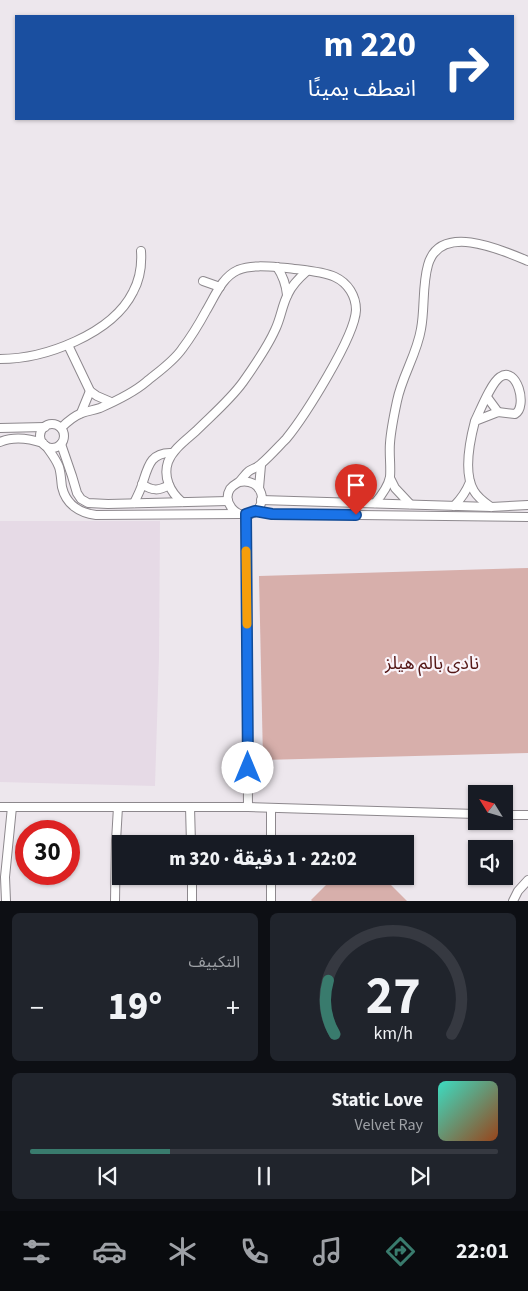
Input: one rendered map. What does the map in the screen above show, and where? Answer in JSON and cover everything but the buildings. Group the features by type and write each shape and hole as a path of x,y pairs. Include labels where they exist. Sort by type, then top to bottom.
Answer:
{"street":[{"path":"375,504 390,478 390,442 397,400 421,330 426,274 433,254 440,247 450,242 461,241 492,247 528,261"},
{"path":"0,359 28,357 68,345 115,316 134,292 142,265 141,251"},
{"path":"61,428 74,417 92,411 140,387 161,369 181,350 196,329 220,287 231,274 248,267 277,267 334,276 351,290 355,301 356,312 346,341 326,380 286,438 261,465 248,472 230,490 228,495 230,506 234,511 242,514"},
{"path":"277,267 283,276 287,295"},
{"path":"182,502 175,496 166,476 167,464 172,453 220,408 242,384 276,329 287,295 293,285 307,271"},
{"path":"203,281 220,287"},
{"path":"68,345 90,391 111,402"},
{"path":"475,421 498,412 515,414 522,410 524,401 521,388 511,375 506,374 498,378 475,421 470,441 468,462 470,482 478,496 491,507"},
{"path":"81,414 90,391"},
{"path":"487,397 498,412"},
{"path":"0,428 45,427 52,424 61,428 64,438 54,448 31,439 7,439 0,442"},
{"path":"45,427 40,435 44,445 59,467 65,496 77,510 86,514 242,514 255,511 272,514 528,518"},
{"path":"60,444 77,493 81,499 88,503 134,504 228,501"},
{"path":"134,504 146,470 153,458 165,453 172,453"},
{"path":"255,511 261,500 259,488 261,465"},
{"path":"390,478 395,488 410,504"},
{"path":"239,482 250,482 259,488"},
{"path":"454,506 461,499 470,482"},
{"path":"142,484 156,490 169,485"},
{"path":"261,500 491,507 528,505"},
{"path":"242,514 248,807"},
{"path":"0,807 248,807 468,814"},
{"path":"6,901 5,877 12,807"},
{"path":"115,901 118,807"},
{"path":"190,807 191,835"},
{"path":"271,808 271,835"},
{"path":"513,815 528,815"},
{"path":"513,901 518,891 528,880"},
{"path":"192,885 192,901"},
{"path":"271,885 271,901"}],"shaded area":[{"path":"0,521 160,521 159,657 155,786 0,782"}],"green space":[{"name":"نادى بالم هيلز","path":"528,568 528,753 263,760 259,576"},
{"path":"326,885 391,885 407,901 312,901"}],"slow traffic":[{"path":"246,551 247,624"}],"route":[{"path":"248,768 246,514 251,514 255,511 272,514 356,515"}]}
